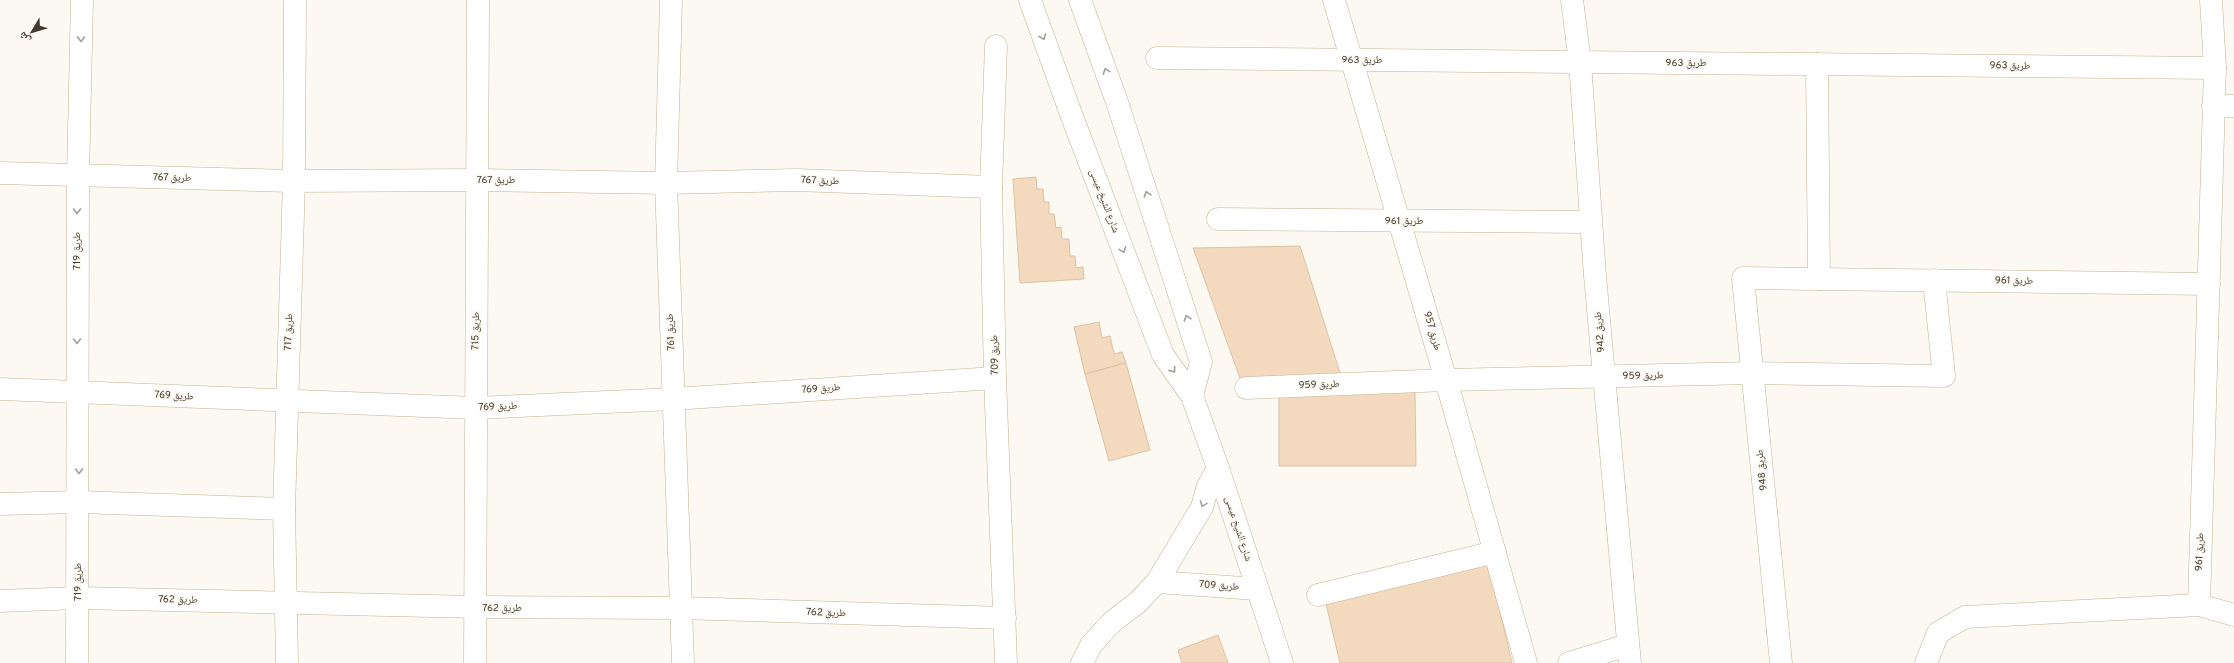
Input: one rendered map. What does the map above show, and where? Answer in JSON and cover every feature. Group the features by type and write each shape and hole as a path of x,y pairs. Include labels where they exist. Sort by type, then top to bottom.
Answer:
{"street":[{"name":"طريق 719","path":"78,663 78,176 82,0"},
{"name":"طريق 717","path":"288,663 285,602 284,509 294,181 295,0"},
{"name":"طريق 715","path":"475,663 474,608 478,0"},
{"name":"طريق 761","path":"671,0 666,183 682,663"},
{"name":"شارع الشيخ عيسى","path":"1030,0 1073,121 1163,355 1192,396 1218,468 1282,663"},
{"path":"1080,0 1117,102 1201,362 1192,396"},
{"name":"طريق 957","path":"1334,0 1400,221 1526,663"},
{"name":"طريق 942","path":"1572,0 1580,62 1590,222 1629,654"},
{"name":"طريق 961","path":"2199,605 2209,284 2224,106 2214,68 2211,0"},
{"name":"طريق 709","path":"996,46 991,187 995,378 1006,663"},
{"name":"طريق 963","path":"1157,58 2214,68"},
{"path":"1817,64 1819,279"},
{"name":"طريق 767","path":"0,173 294,181 478,180 666,183 796,180 991,187"},
{"name":"طريق 961","path":"1218,219 1590,222"},
{"name":"طريق 961","path":"1743,278 2209,284"},
{"name":"طريق 948","path":"1743,278 1781,663"},
{"name":"طريق 959","path":"1246,388 1446,380 1752,373 1944,376 1934,280"},
{"name":"طريق 769","path":"0,389 475,408 673,399 995,378"},
{"path":"1082,663 1091,645 1107,628 1137,603 1157,582 1202,507 1208,486 1218,468"},
{"path":"0,504 79,502 284,509"},
{"path":"1318,595 1495,552"},
{"name":"طريق 709","path":"1157,582 1257,588"},
{"name":"طريق 762","path":"0,601 78,598 285,602 474,608 680,608 1005,618"},
{"path":"1926,663 1938,633 1965,617 2199,605 2234,615"},
{"path":"1569,663 1629,654"}],"building":[{"path":"1036,177 1037,189 1043,189 1044,202 1049,202 1049,214 1054,214 1056,228 1061,227 1062,239 1069,239 1070,256 1075,256 1076,268 1083,267 1084,279 1020,283 1013,179"},
{"path":"1300,246 1342,379 1241,381 1193,248"},
{"path":"1099,322 1102,338 1110,336 1114,354 1122,352 1126,363 1085,374 1074,327"},
{"path":"1126,363 1150,450 1109,461 1085,374"},
{"path":"1279,392 1415,392 1416,466 1279,466"},
{"path":"1488,561 1512,663 1340,663 1325,600"},
{"path":"1218,635 1228,663 1182,663 1178,650"}]}
